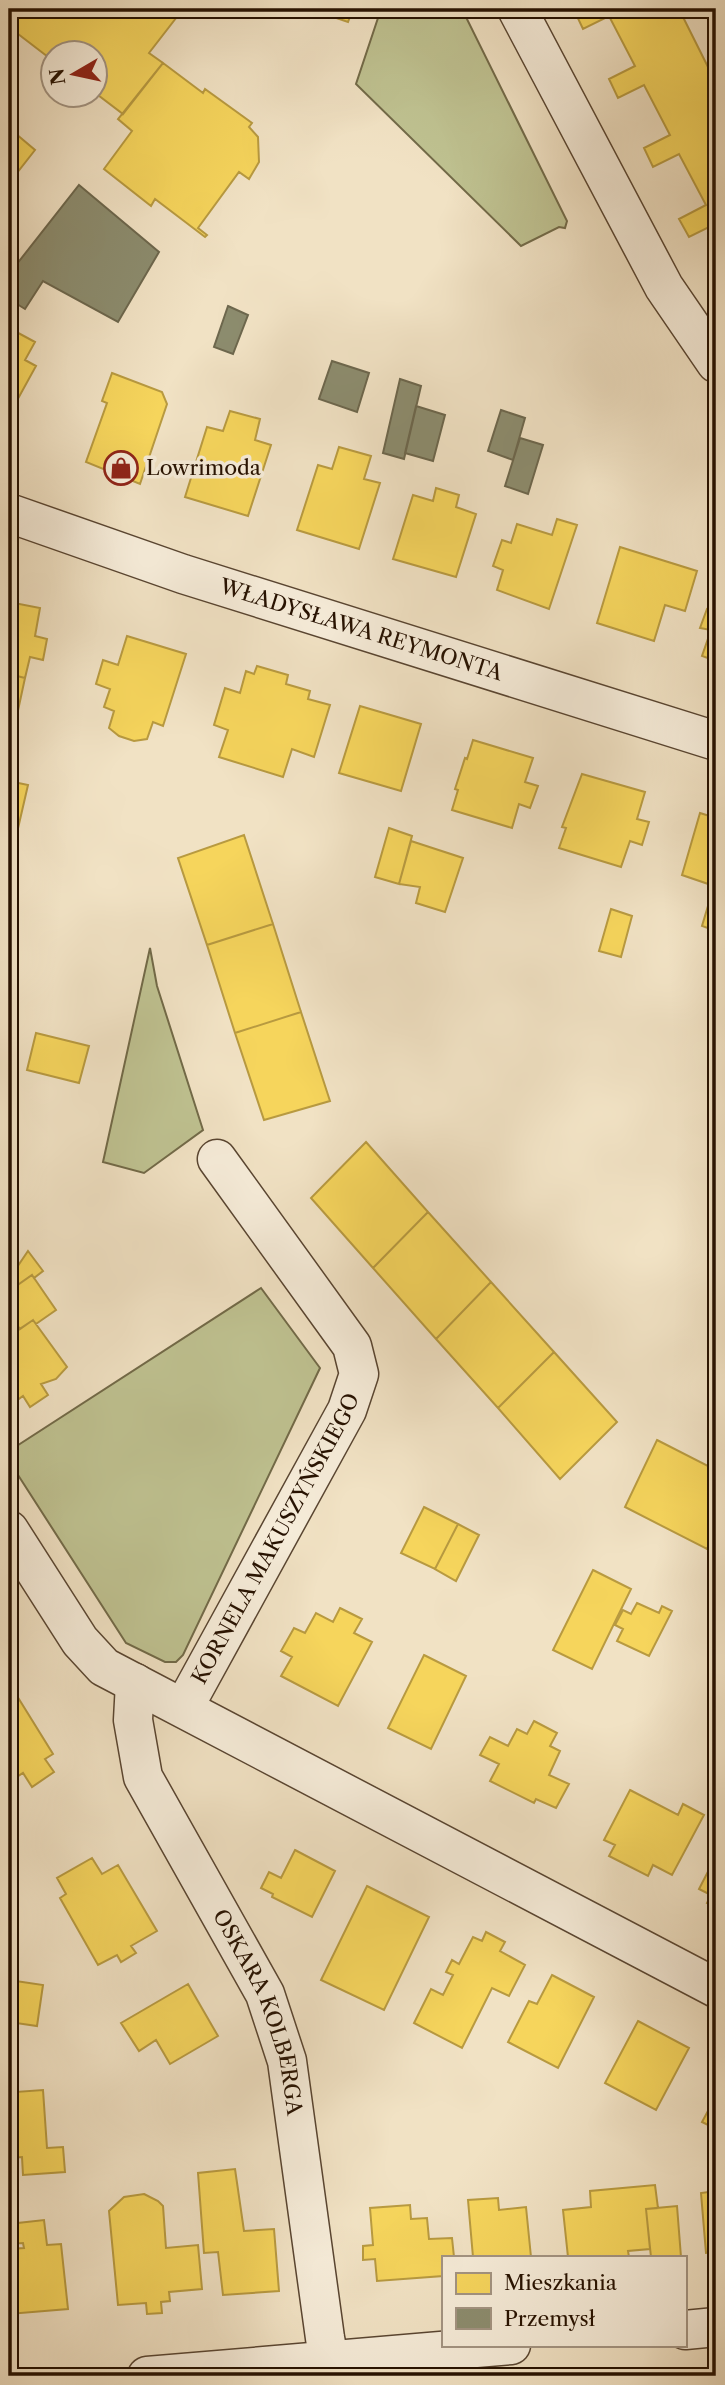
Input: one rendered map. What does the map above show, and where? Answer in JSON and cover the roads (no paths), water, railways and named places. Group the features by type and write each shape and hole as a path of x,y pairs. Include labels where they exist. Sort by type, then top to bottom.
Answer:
{"street":[{"path":"516,9 664,287 716,363"},
{"name":"WŁADYSŁAWA REYMONTA","path":"9,513 196,578 716,741"},
{"name":"KORNELA MAKUSZYŃSKIEGO","path":"184,1707 347,1410 359,1374 352,1346 217,1159"},
{"path":"9,1531 80,1641 104,1667 716,1988"},
{"name":"OSKARA KOLBERGA","path":"135,1683 133,1720 143,1777 265,1994 286,2061 331,2368"},
{"path":"686,2330 716,2328"},
{"path":"147,2376 331,2368 503,2346"}],"place":[{"name":"Lowrimoda","path":"121,468"}]}
